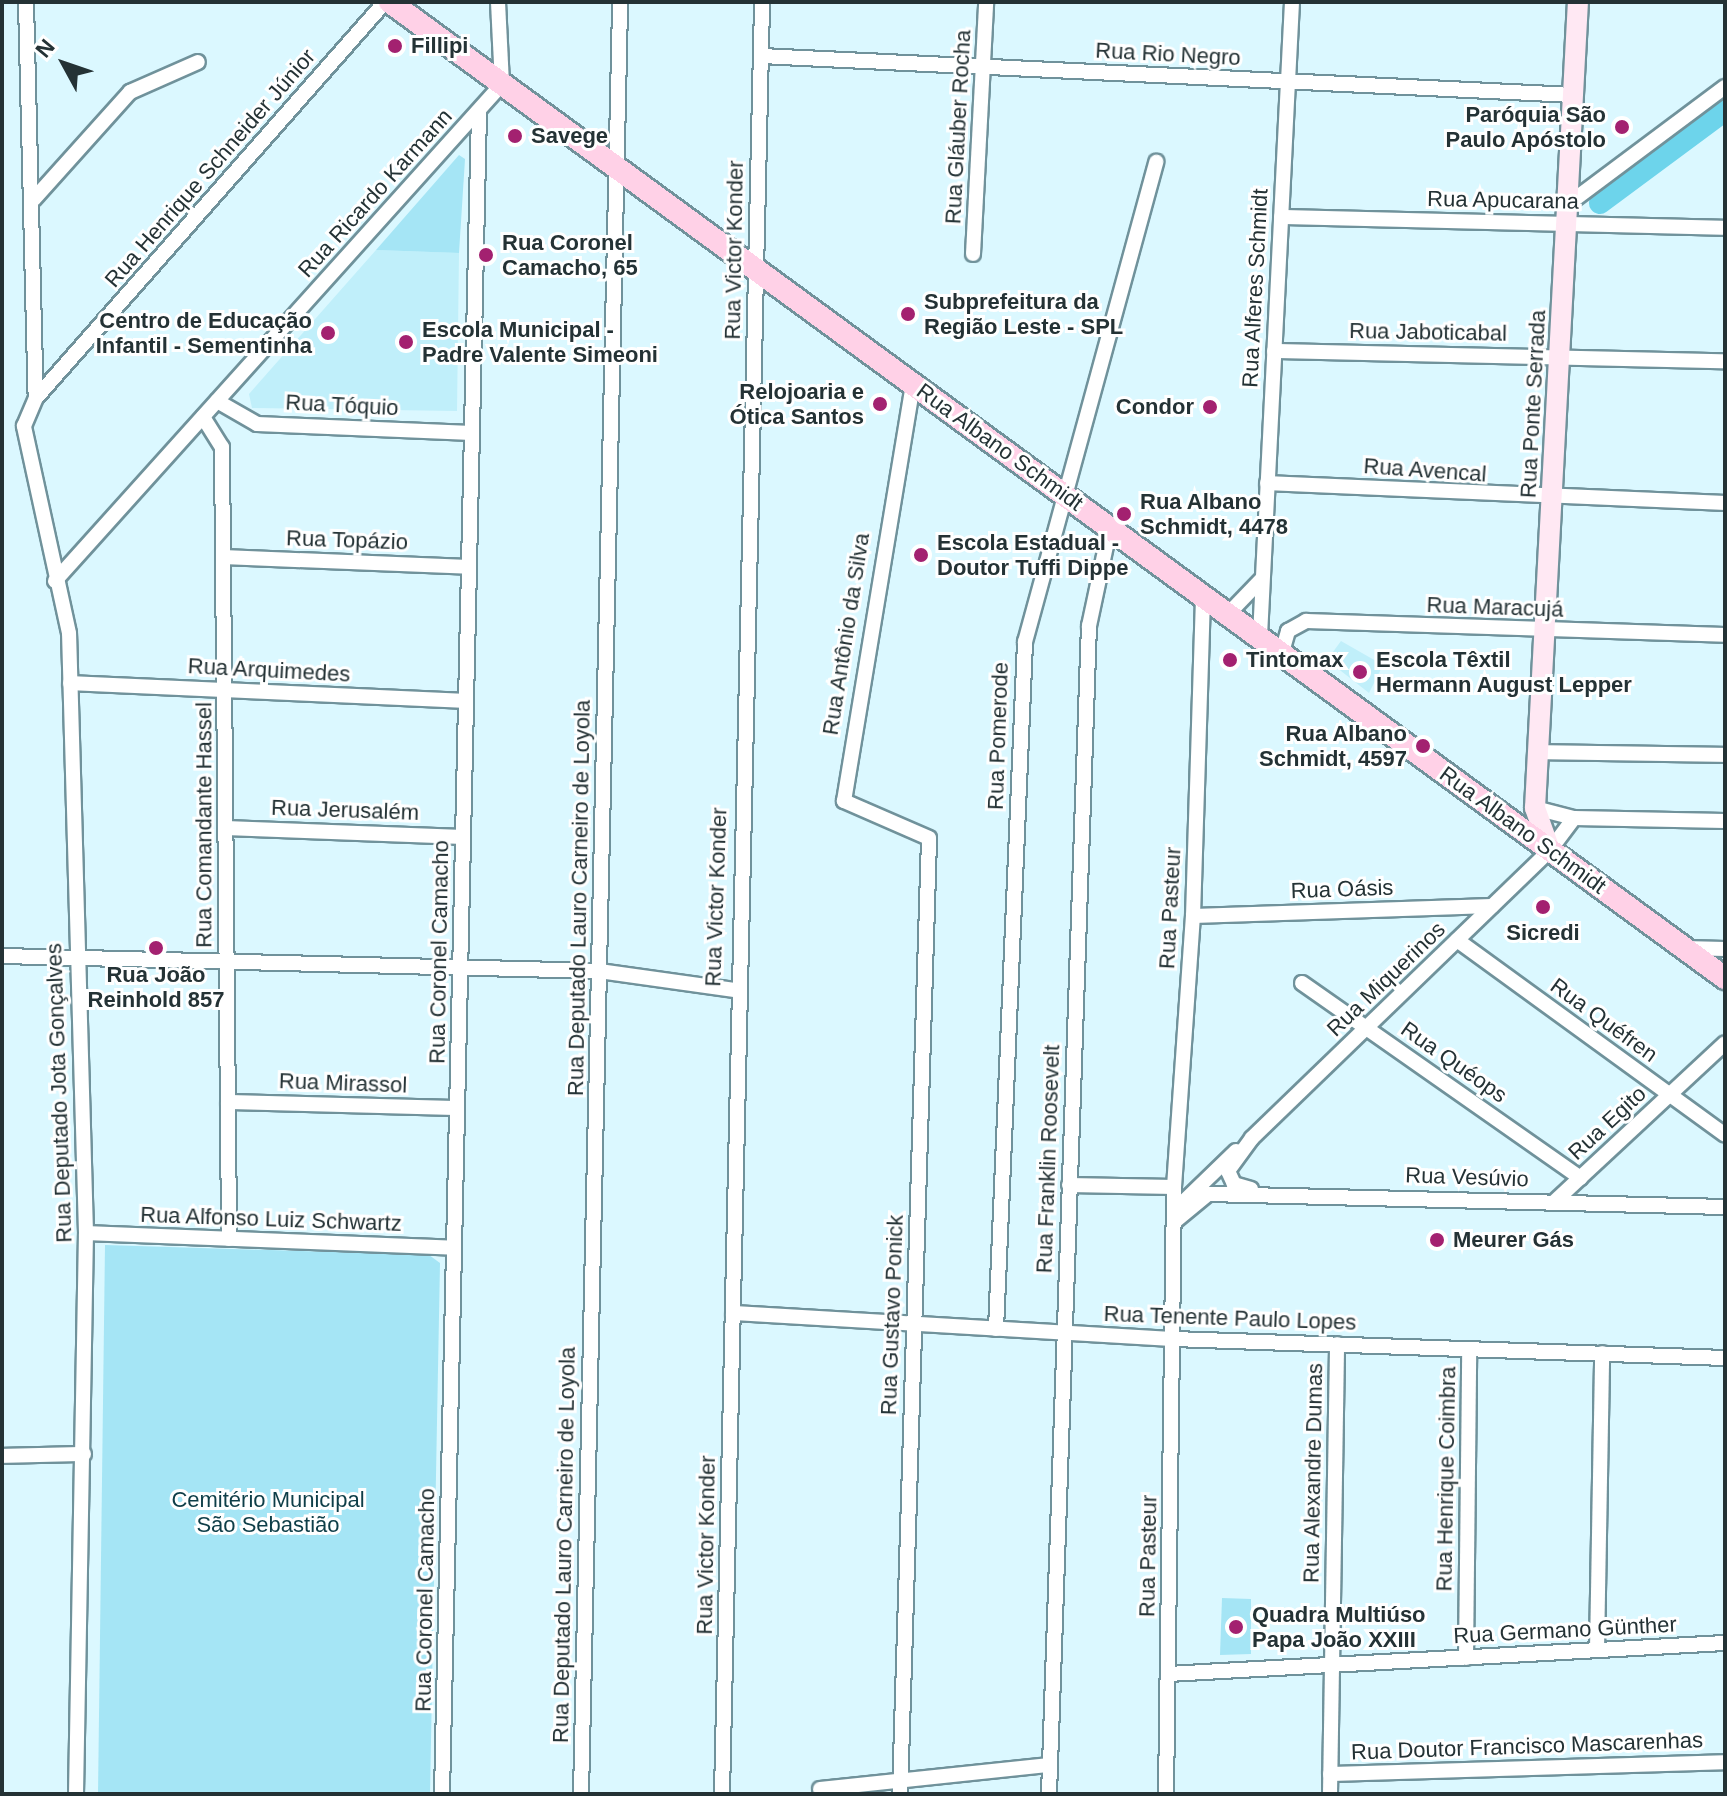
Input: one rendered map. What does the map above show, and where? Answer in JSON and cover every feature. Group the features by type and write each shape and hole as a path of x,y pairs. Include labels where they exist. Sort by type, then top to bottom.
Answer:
{"main road":[{"name":"Rua Albano Schmidt","path":"387,2 617,166 1725,978"}],"street":[{"path":"26,2 34,199 36,398"},
{"name":"Rua Henrique Schneider Júnior","path":"36,398 387,2"},
{"path":"498,2 502,84"},
{"name":"Rua Deputado Lauro Carneiro de Loyola","path":"581,1794 620,2"},
{"name":"Rua Victor Konder","path":"722,1794 733,1313 735,990 762,2"},
{"name":"Rua Gláuber Rocha","path":"973,254 986,2"},
{"name":"Rua Alferes Schmidt","path":"1260,636 1292,2"},
{"name":"Rua Ponte Serrada","path":"1550,850 1535,808 1578,2"},
{"name":"Rua Rio Negro","path":"761,56 1573,95"},
{"path":"34,199 130,92 198,62"},
{"name":"Rua Ricardo Karmann","path":"55,581 502,84"},
{"path":"1567,215 1725,87"},
{"name":"Rua Coronel Camacho","path":"442,1794 479,111"},
{"name":"Rua Pomerode","path":"996,1329 1023,657 1156,162"},
{"name":"Rua Apucarana","path":"1281,217 1567,215 1725,228"},
{"name":"Rua Jaboticabal","path":"1274,351 1725,361"},
{"name":"Rua Antônio da Silva","path":"913,383 862,653 844,801 929,838"},
{"name":"Rua Deputado Jota Gonçalves","path":"36,398 24,439 67,622 86,1233 76,1794"},
{"name":"Rua Tóquio","path":"217,401 257,424 472,433"},
{"name":"Rua Comandante Hassel","path":"203,417 222,447 229,1239"},
{"name":"Rua Avencal","path":"1267,483 1551,500 1725,503"},
{"name":"Rua Franklin Roosevelt","path":"1049,1794 1089,608 1110,527"},
{"name":"Rua Topázio","path":"223,557 469,567"},
{"path":"1228,614 1247,603 1262,576"},
{"name":"Rua Pasteur","path":"1166,1794 1174,1187 1193,916 1203,595"},
{"name":"Rua Maracujá","path":"1282,652 1288,631 1306,621 1544,632 1725,635"},
{"name":"Rua Arquimedes","path":"70,683 466,701"},
{"path":"1538,752 1725,755"},
{"path":"1510,821 1535,808 1574,818 1725,821"},
{"name":"Rua Miquerinos","path":"1174,1220 1197,1183 1252,1138 1550,850 1574,818"},
{"name":"Rua Jerusalém","path":"226,828 463,837"},
{"name":"Rua Gustavo Ponick","path":"900,1787 929,838"},
{"name":"Rua Oásis","path":"1193,916 1492,906"},
{"name":"Rua Quéfren","path":"1457,940 1725,1135"},
{"path":"1684,948 1725,949"},
{"path":"2,956 599,971 735,990"},
{"name":"Rua Quéops","path":"1302,983 1580,1178"},
{"name":"Rua Egito","path":"1554,1202 1725,1043"},
{"name":"Rua Mirassol","path":"228,1102 457,1108"},
{"name":"Rua Miquerinos","path":"1252,1138 1229,1179 1279,1194"},
{"path":"1177,1150 1182,1174 1197,1183"},
{"path":"1069,1185 1174,1187"},
{"name":"Rua Vesúvio","path":"1174,1220 1208,1194 1725,1207"},
{"name":"Rua Alfonso Luiz Schwartz","path":"86,1233 454,1248"},
{"name":"Rua Tenente Paulo Lopes","path":"733,1313 1173,1339 1725,1358"},
{"name":"Rua Alexandre Dumas","path":"1330,1794 1337,1344"},
{"name":"Rua Henrique Coimbra","path":"1466,1658 1469,1349"},
{"path":"1597,1650 1602,1353"},
{"path":"2,1456 84,1454"},
{"name":"Rua Germano Günther","path":"1168,1674 1725,1643"},
{"name":"Rua Doutor Francisco Mascarenhas","path":"1330,1774 1725,1762"},
{"path":"820,1789 900,1787 1050,1765"}],"shaded area":[{"name":"Escola Municipal - Padre Valente Simeoni","path":"376,250 459,253 457,411 252,408 249,394"},
{"name":"Escola Têxtil Hermann August Lepper","path":"1341,641 1383,665 1369,693 1327,660"}],"green space":[{"path":"459,155 465,159 459,253 376,250"},
{"name":"Cemitério Municipal São Sebastião","path":"105,1245 429,1255 440,1263 430,1794 98,1794"},
{"name":"Quadra Multiúso Papa João XXIII","path":"1222,1598 1251,1599 1251,1654 1220,1655"}],"waterway":[{"path":"1600,203 1725,110"}],"place":[{"name":"Fillipi","path":"395,46"},
{"name":"Paróquia São Paulo Apóstolo","path":"1622,127"},
{"name":"Savege","path":"515,136"},
{"name":"Rua Coronel Camacho, 65","path":"486,255"},
{"name":"Subprefeitura da Região Leste - SPL","path":"908,314"},
{"name":"Centro de Educação Infantil - Sementinha","path":"328,333"},
{"name":"Escola Municipal - Padre Valente Simeoni","path":"406,342"},
{"name":"Relojoaria e Ótica Santos","path":"880,404"},
{"name":"Condor","path":"1210,407"},
{"name":"Rua Albano Schmidt, 4478","path":"1124,514"},
{"name":"Escola Estadual - Doutor Tuffi Dippe","path":"921,555"},
{"name":"Tintomax","path":"1230,660"},
{"name":"Escola Têxtil Hermann August Lepper","path":"1360,672"},
{"name":"Rua Albano Schmidt, 4597","path":"1423,746"},
{"name":"Sicredi","path":"1543,907"},
{"name":"Rua João Reinhold 857","path":"156,948"},
{"name":"Meurer Gás","path":"1437,1240"},
{"name":"Quadra Multiúso Papa João XXIII","path":"1236,1627"}]}
